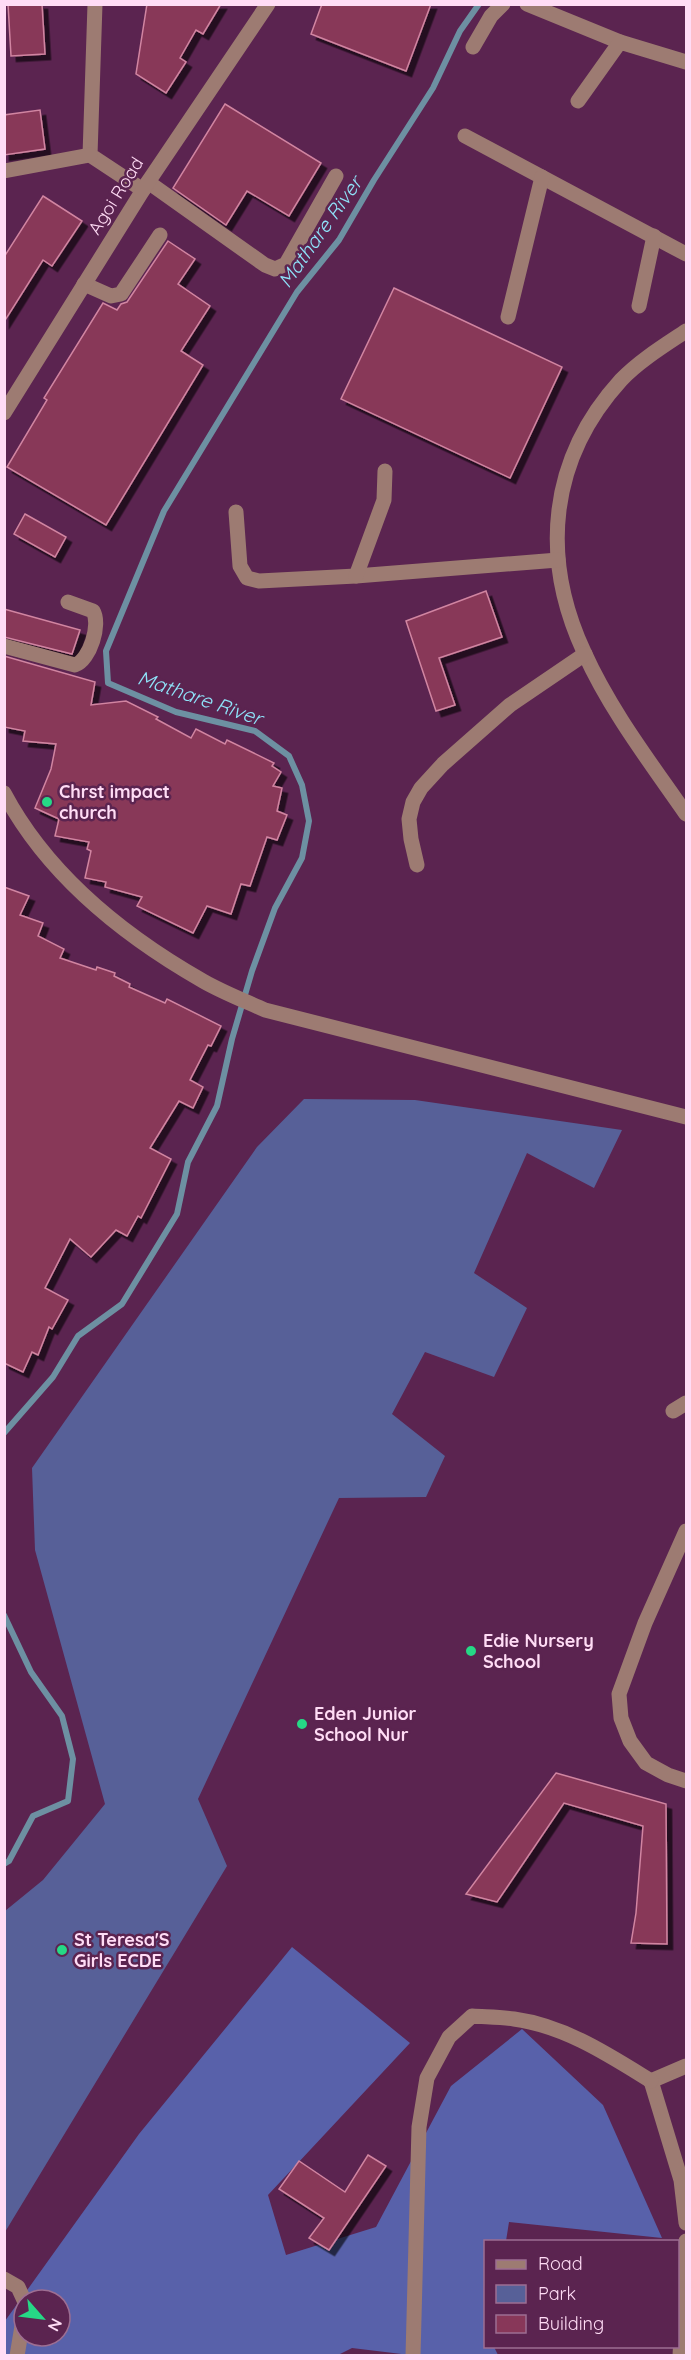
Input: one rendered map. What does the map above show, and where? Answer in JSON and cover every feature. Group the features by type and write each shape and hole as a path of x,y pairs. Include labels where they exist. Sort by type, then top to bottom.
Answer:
{"street":[{"path":"90,155 95,4"},
{"name":"Agoi Road","path":"4,413 145,186 268,4"},
{"path":"473,47 491,16 503,4"},
{"path":"527,4 620,42 687,63"},
{"path":"578,101 620,42"},
{"path":"465,136 687,254"},
{"path":"4,171 90,155 145,186 265,265 275,269 286,264 336,176"},
{"path":"508,317 542,177"},
{"path":"84,284 111,296 120,294 160,235"},
{"path":"639,306 654,236"},
{"path":"687,331 622,379 600,407 579,443 567,474 558,504 556,534 558,560 575,631 585,654 627,730 687,814"},
{"path":"356,576 384,500 385,471"},
{"path":"236,512 240,566 247,578 259,581 356,576 558,560"},
{"path":"4,646 75,664 81,663 88,655 97,621 96,615 93,611 68,602"},
{"path":"417,865 409,819 413,802 421,788 443,764 510,705 585,654"},
{"path":"7,803 38,846 90,900 134,936 203,981 266,1010 687,1117"},
{"path":"687,1531 645,1623 619,1694 621,1718 630,1741 646,1763 668,1775 687,1781"},
{"path":"413,2355 419,2127 427,2078 449,2037 472,2016 515,2019 558,2030 610,2056 651,2081 681,2180 687,2223"},
{"path":"651,2081 687,2066"},
{"path":"680,2355 687,2241"},
{"path":"4,2279 18,2288"}],"green space":[{"path":"304,1099 415,1100 622,1130 594,1188 527,1153 474,1273 527,1308 494,1377 425,1352 392,1414 445,1456 426,1497 339,1498 198,1799 227,1866 5,2232 5,1911 43,1880 105,1804 35,1550 32,1468 257,1147"}],"shaded area":[{"path":"292,1947 410,2043 268,2195 286,2255 376,2227 451,2086 522,2029 603,2105 662,2238 509,2222 506,2240 484,2240 484,2348 494,2348 498,2355 418,2356 352,2348 336,2356 5,2356 5,2321 12,2311 12,2348 72,2348 72,2288 29,2288 139,2134"}],"building":[{"path":"8,4 42,4 45,54 11,56"},
{"path":"147,4 221,4 203,34 196,30 180,58 186,62 166,93 136,74"},
{"path":"322,4 431,4 406,71 311,34"},
{"path":"225,104 321,163 289,216 247,191 226,225 173,188"},
{"path":"40,110 45,149 4,155 4,115"},
{"path":"43,196 82,221 52,266 43,260 4,322 4,257"},
{"path":"168,241 195,259 178,284 210,306 181,351 203,365 106,525 7,467 47,400 44,398 103,303 117,310 121,304 127,302"},
{"path":"394,288 562,367 510,478 341,399"},
{"path":"25,514 66,537 55,557 14,534"},
{"path":"486,591 502,637 439,658 455,705 436,711 406,621"},
{"path":"4,609 80,630 72,654 4,637"},
{"path":"4,656 95,682 91,705 126,701 158,717 156,719 191,738 196,729 225,744 227,740 274,763 272,766 281,772 273,786 282,788 277,811 287,815 277,840 267,837 250,886 241,884 231,914 207,906 193,933 137,906 142,897 105,887 106,882 85,878 91,851 87,849 89,842 55,836 59,819 35,808 51,769 56,744 23,741 25,731 4,727"},
{"path":"4,887 29,896 20,915 43,923 38,936 64,949 60,958 96,970 97,967 115,973 114,976 130,984 129,987 165,1003 167,999 221,1026 211,1046 208,1045 190,1080 203,1087 193,1108 179,1101 150,1148 171,1159 141,1218 138,1216 127,1236 116,1230 91,1257 70,1239 45,1288 68,1300 52,1329 49,1327 38,1355 32,1352 23,1372 4,1363"},
{"path":"556,1773 666,1804 667,1944 631,1943 636,1913 643,1826 564,1803 497,1902 466,1894"},
{"path":"368,2155 386,2166 329,2250 309,2238 324,2218 279,2189 299,2161 345,2192"}],"waterway":[{"name":"Mathare River","path":"4,1433 53,1377 78,1336 122,1304 177,1214 188,1162 217,1106 232,1039 252,971 275,908 302,858 309,821 302,785 289,756 255,731 176,712 108,683 106,651 164,511 297,292 339,240 433,88 460,31 479,4"},
{"name":"Mathare River","path":"4,1615 31,1672 62,1716 73,1759 68,1801 33,1816 9,1861 4,1864"}],"place":[{"name":"Chrst impact church","path":"47,802"},
{"name":"Edie Nursery School","path":"471,1651"},
{"name":"Eden Junior School Nur","path":"302,1724"},
{"name":"St Teresa'S Girls ECDE","path":"62,1950"}]}
